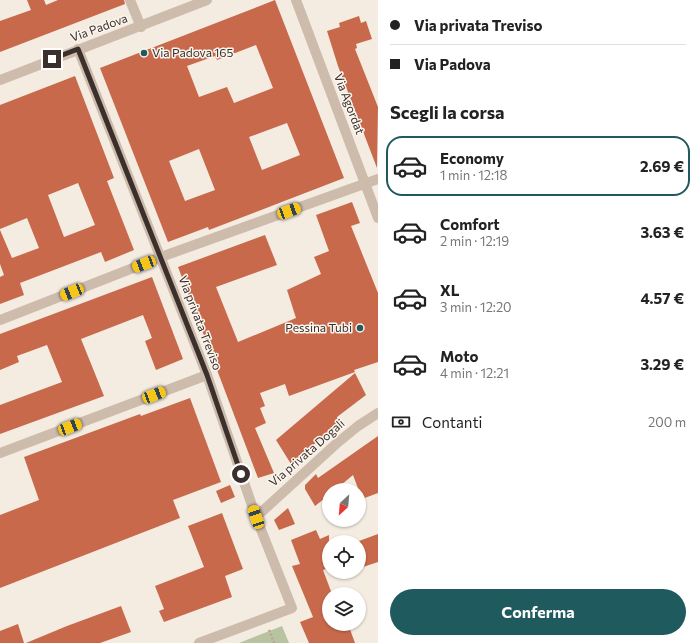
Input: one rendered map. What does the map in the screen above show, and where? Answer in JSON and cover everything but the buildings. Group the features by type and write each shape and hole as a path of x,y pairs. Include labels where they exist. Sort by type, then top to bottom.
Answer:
{"street":[{"path":"130,0 141,27"},
{"name":"Via Padova","path":"0,80 78,49 141,27 207,0"},
{"name":"Via Agordat","path":"296,0 378,218"},
{"name":"Via privata Treviso","path":"78,49 207,375 256,517 292,608 199,643"},
{"path":"0,320 161,257 378,179"},
{"path":"0,453 207,375"},
{"name":"Via privata Dogali","path":"256,517 336,444 358,426 378,413"}],"path":[{"path":"269,628 274,643"}],"green space":[{"path":"282,626 289,643 239,643"}],"place":[{"name":"Via Padova 165","path":"144,53"},
{"name":"Pessina Tubi","path":"360,328"}],"route":[{"path":"52,59 78,49 207,375 241,474"}]}
